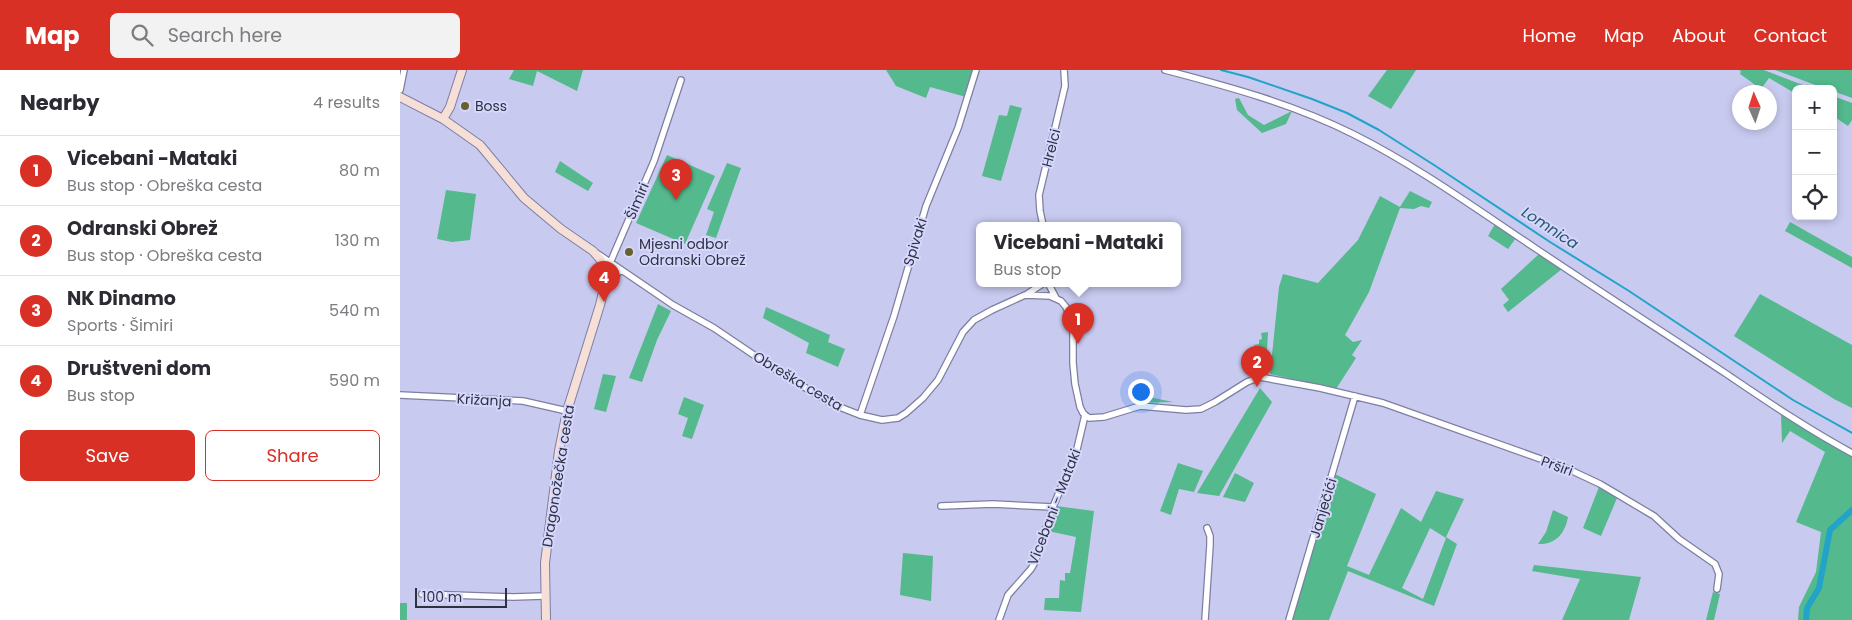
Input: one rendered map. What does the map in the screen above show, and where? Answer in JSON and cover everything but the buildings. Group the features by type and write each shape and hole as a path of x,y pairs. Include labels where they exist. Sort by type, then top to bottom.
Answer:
{"main road":[{"path":"443,119 450,107 462,70"},
{"name":"Obreška cesta","path":"400,97 443,119 480,145 524,198 561,229 593,251"},
{"name":"Dragonožečka cesta","path":"546,620 544,596 546,543 566,411 605,284 600,259 593,251"}],"street":[{"path":"400,90 404,70"},
{"name":"Spivaki","path":"860,415 894,316 929,199 958,128 976,70"},
{"name":"Hrelci","path":"1043,222 1039,195 1065,86 1064,70"},
{"path":"1165,70 1257,95 1293,108 1332,124 1387,152 1443,185 1774,405 1831,442 1852,453"},
{"name":"Šimiri","path":"610,263 654,161 681,80"},
{"name":"Obreška cesta","path":"593,251 673,305 714,328 766,364 832,404 860,415 882,420 898,418 906,414 923,398 938,380 968,326 982,315 1025,295 1044,295 1056,298"},
{"path":"602,297 620,270"},
{"path":"1025,295 1038,287"},
{"path":"1050,287 1056,298 1066,307 1073,324 1075,384 1080,407 1085,415 1092,418 1104,418 1140,406 1186,410 1201,409 1247,382 1260,377 1268,377 1355,396"},
{"name":"Križanja","path":"400,395 523,402 566,411"},
{"name":"Prširi","path":"1355,396 1404,410 1566,468 1591,480 1654,516 1679,539 1715,564 1719,574 1717,589"},
{"name":"Janječići","path":"1289,620 1355,396"},
{"name":"Vicebani - Mataki","path":"999,620 1008,595 1033,566 1053,507 1076,449 1085,415"},
{"path":"941,506 993,504 1053,507"},
{"path":"1205,620 1210,545 1207,528"},
{"path":"422,594 513,597 544,596"}],"green space":[{"path":"514,70 583,70 577,91 537,71 533,86 509,79"},
{"path":"886,70 973,70 966,97 930,87 926,98 896,86"},
{"path":"1387,70 1416,70 1391,109 1368,96"},
{"path":"1739,70 1764,70 1803,85 1792,85 1792,92 1769,78 1764,85 1755,85 1740,74 1741,71"},
{"path":"1775,70 1852,70 1852,98 1837,92 1837,85 1815,85"},
{"path":"1837,97 1852,103 1852,120 1848,126 1837,119"},
{"path":"1239,98 1248,115 1264,125 1292,111 1286,124 1262,133 1237,110 1235,99"},
{"path":"1010,105 1022,108 1001,181 982,176 999,115 1007,116"},
{"path":"667,155 715,176 685,244 636,223"},
{"path":"560,161 593,183 588,191 555,172"},
{"path":"727,163 741,168 716,238 706,235 714,212 707,209"},
{"path":"446,190 476,194 470,240 452,242 437,239"},
{"path":"1410,191 1432,202 1429,208 1421,206 1414,209 1400,208 1369,292 1345,335 1353,342 1362,340 1352,355 1356,358 1336,389 1270,374 1279,287 1283,274 1318,283 1358,240 1380,196 1400,207"},
{"path":"1790,222 1852,257 1852,268 1785,231"},
{"path":"1495,224 1516,238 1508,249 1488,236"},
{"path":"1539,254 1562,269 1508,312 1503,305 1509,300 1501,289"},
{"path":"1760,294 1852,345 1852,408 1834,399 1734,336"},
{"path":"658,304 671,311 657,340 642,382 629,378"},
{"path":"766,307 830,335 828,342 845,349 838,367 806,353 809,343 763,318"},
{"path":"1268,332 1267,351 1256,354 1254,345 1259,344 1259,340 1262,339 1261,333"},
{"path":"603,374 616,376 606,412 594,409"},
{"path":"1260,388 1272,402 1219,496 1197,493"},
{"path":"1135,394 1173,402 1136,403"},
{"path":"684,397 704,405 692,439 682,436 688,418 678,414"},
{"path":"1781,414 1852,456 1852,620 1798,620 1799,607 1816,572 1821,532 1796,522 1825,452 1790,431 1782,443"},
{"path":"1178,463 1203,471 1194,492 1179,489 1171,515 1160,511"},
{"path":"1235,473 1254,483 1245,502 1223,497"},
{"path":"1335,474 1376,494 1347,566 1369,575 1401,508 1421,522 1436,491 1464,499 1446,537 1457,544 1434,606 1348,571 1329,620 1291,620","holes":["1430,528 1446,538 1423,599 1402,588"]},
{"path":"1599,487 1617,498 1601,536 1583,528"},
{"path":"1056,506 1094,511 1081,612 1044,610 1045,598 1059,598 1060,580 1065,581 1065,573 1070,573 1076,537 1048,531"},
{"path":"1553,510 1568,517 1567,523 1562,533 1554,540 1549,543 1538,544 1546,532"},
{"path":"903,553 933,556 931,601 900,595"},
{"path":"1534,565 1641,577 1629,620 1562,620 1580,579 1532,571"},
{"path":"1713,592 1720,594 1714,620 1706,620"},
{"path":"400,603 407,603 407,620 400,620"}],"waterway":[{"name":"Lomnica","path":"1221,70 1248,77 1312,99 1347,113 1379,130 1550,242 1629,291 1793,400 1852,433"},
{"path":"1806,620 1807,608 1819,588 1830,530 1852,510"}],"place":[{"name":"Boss","path":"465,106"},
{"name":"NK Dinamo","path":"676,200"},
{"name":"Mjesni odbor Odranski Obrež","path":"629,252"},
{"name":"Društveni dom","path":"604,302"},
{"name":"Vicebani -Mataki","path":"1078,344"},
{"name":"Odranski Obrež","path":"1257,387"}]}
